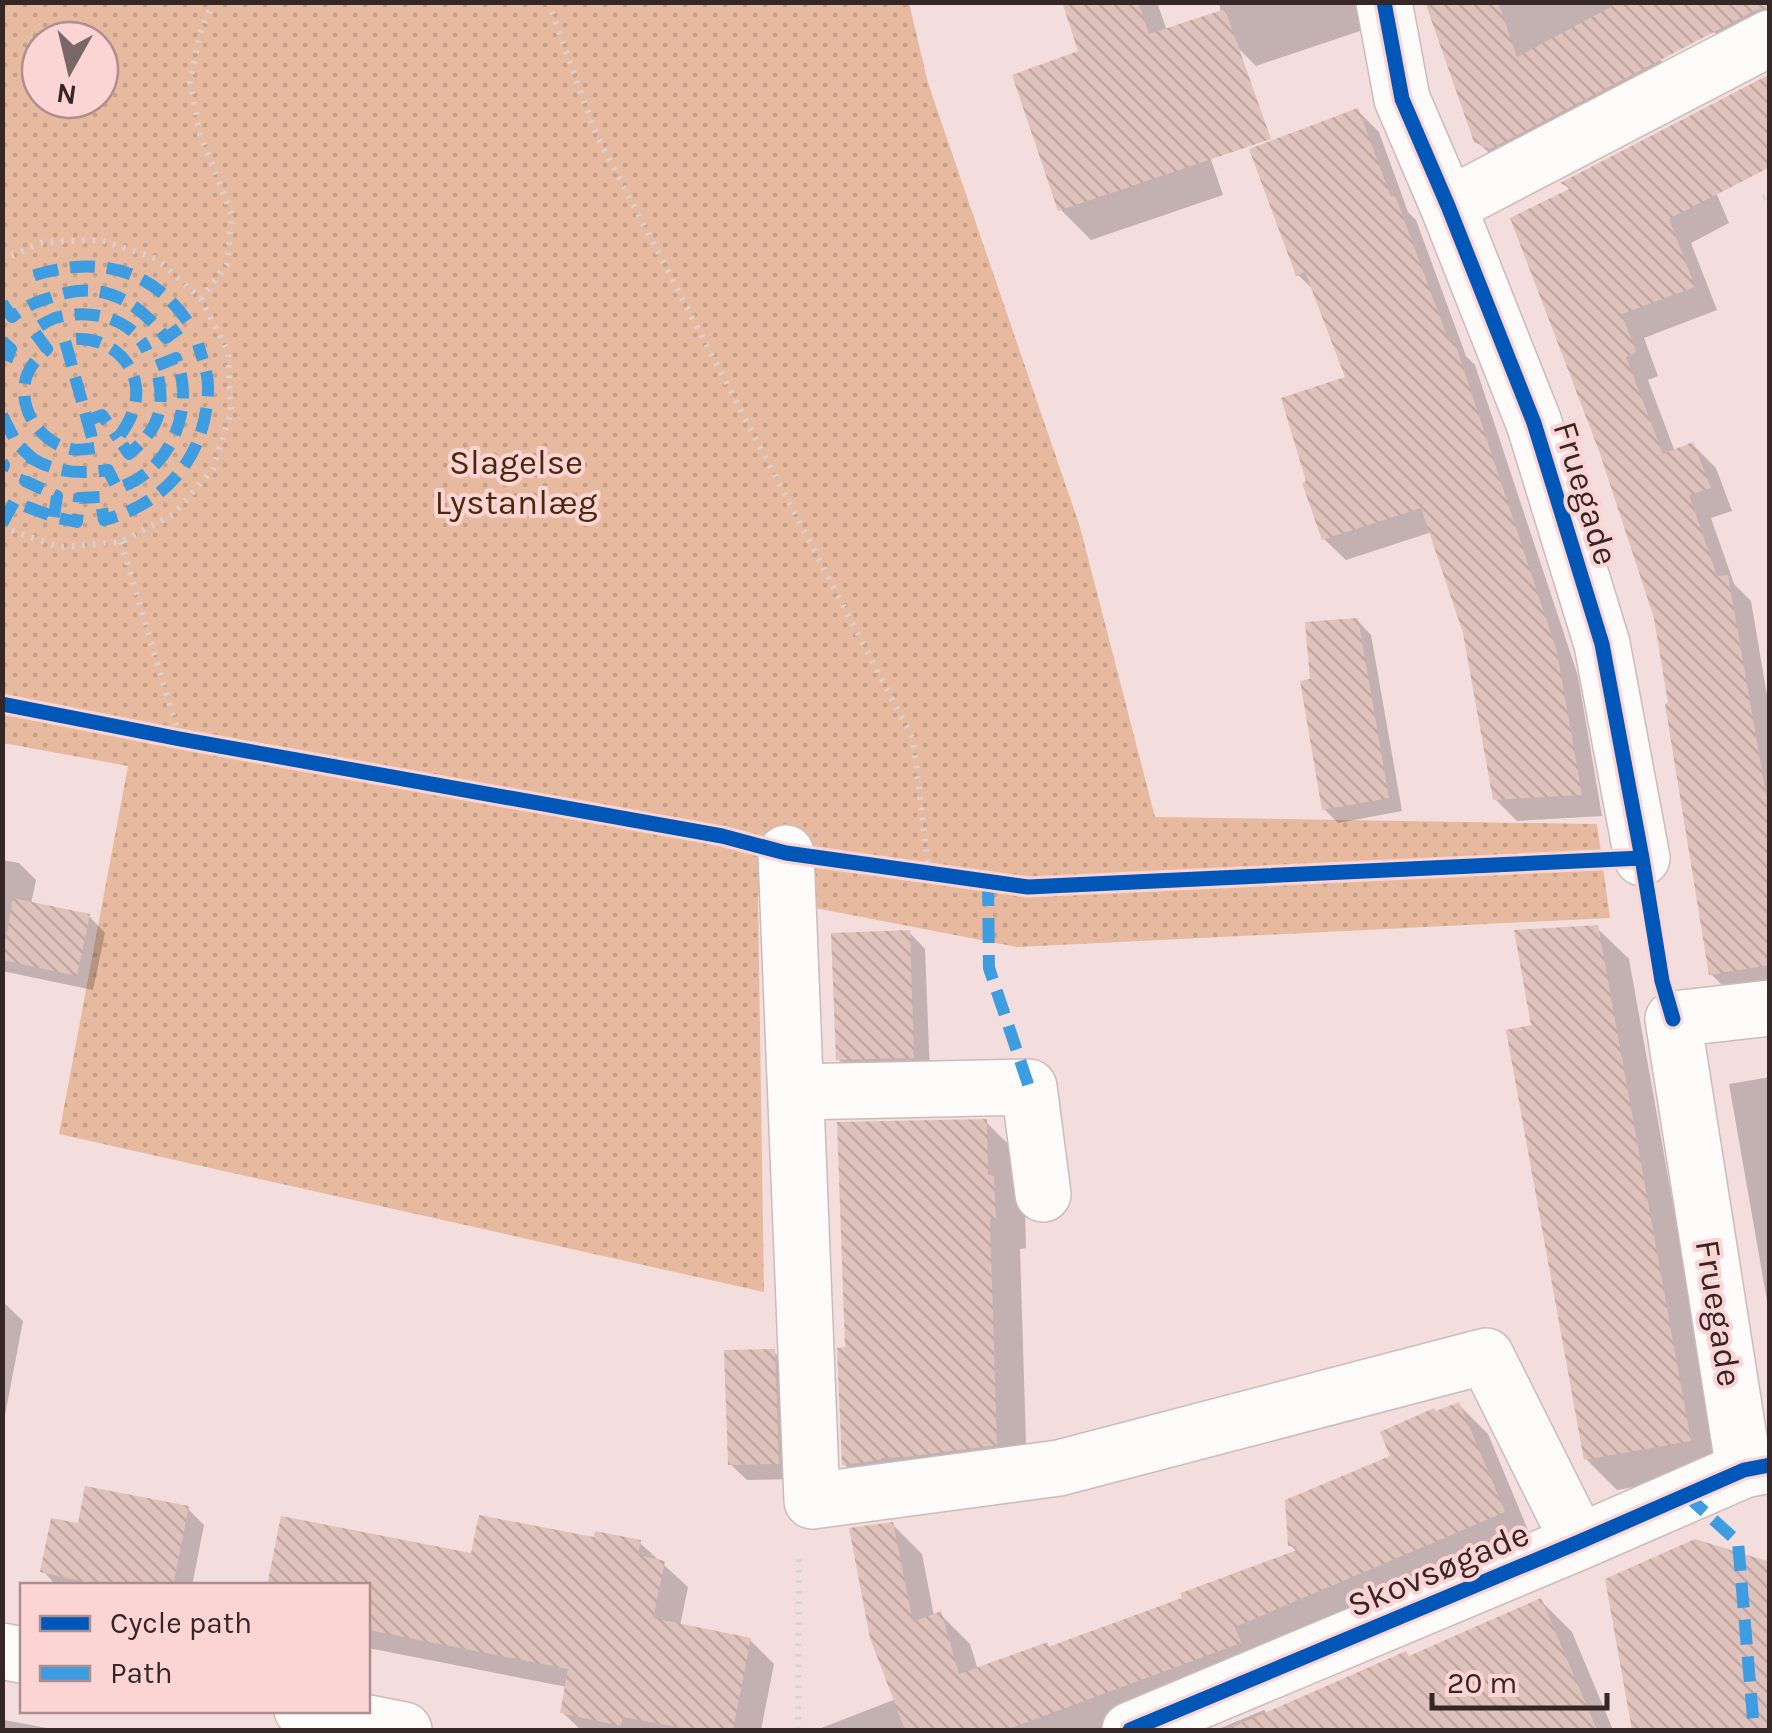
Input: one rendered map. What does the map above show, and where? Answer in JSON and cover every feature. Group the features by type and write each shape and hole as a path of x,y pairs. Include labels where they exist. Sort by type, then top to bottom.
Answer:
{"street":[{"name":"Fruegade","path":"1384,2 1402,99 1534,424 1602,644 1642,858"},
{"path":"1448,206 1770,38"},
{"path":"786,852 812,1500 1059,1468 1486,1356 1579,1542"},
{"name":"Fruegade","path":"1757,1468 1672,1020 1770,1008"},
{"path":"796,1092 1029,1088 1043,1194"},
{"name":"Skovsøgade","path":"1130,1730 1757,1468"},
{"path":"317,1713 404,1730"}],"path":[{"path":"201,299 227,264 232,215 200,134 190,82 200,33 213,2"},
{"path":"548,2 596,134 913,738 929,873"},
{"path":"2,260 42,242 101,240 156,260 201,299 228,352 232,412 213,469 174,514 121,542 59,547 2,527"},
{"path":"121,542 180,739"},
{"path":"162,735 199,742"},
{"path":"911,870 949,876"},
{"path":"798,1730 799,1522 812,1500"}],"green space":[{"name":"Slagelse Lystanlæg","path":"2,3 909,3 928,83 1080,527 1155,817 1597,824 1610,918 1017,947 758,897 764,1292 59,1134 128,766 3,743"}],"building":[{"path":"1062,2 1138,2 1149,34 1225,9 1271,139 1058,211 1012,75 1078,51"},
{"path":"1425,2 1498,2 1517,57 1620,2 1770,2 1770,7 1756,10 1490,149 1474,142"},
{"path":"1770,74 1770,167 1669,219 1695,287 1622,314 1636,352 1626,357 1663,454 1693,442 1711,488 1689,495 1717,576 1728,575 1770,817 1770,965 1709,975 1654,618 1599,451 1510,218 1571,188 1560,183"},
{"path":"1358,108 1449,342 1454,340 1557,652 1582,795 1493,800 1463,633 1421,508 1322,540 1302,483 1306,481 1281,398 1345,377 1305,272 1296,276 1249,149"},
{"path":"1358,618 1389,798 1322,810 1300,681 1310,679 1305,622"},
{"path":"13,898 90,914 77,976 2,960"},
{"path":"1598,925 1691,1441 1584,1460 1506,1030 1531,1025 1514,930"},
{"path":"910,930 914,1058 836,1060 831,933"},
{"path":"987,1119 988,1175 994,1176 996,1218 990,1219 997,1445 842,1465 837,1348 845,1347 837,1122"},
{"path":"775,1349 779,1464 728,1465 724,1350"},
{"path":"1459,1402 1505,1512 1235,1627 1241,1643 1006,1730 905,1730 870,1638 849,1528 893,1522 913,1622 941,1611 959,1674 1048,1642 1048,1647 1182,1598 1181,1593 1297,1550 1296,1546 1288,1546 1285,1500 1390,1456 1380,1432 1434,1408 1436,1411"},
{"path":"85,1486 189,1506 174,1583 90,1583 40,1572 51,1518 78,1523"},
{"path":"479,1515 594,1537 595,1531 641,1540 638,1555 665,1561 653,1618 751,1638 733,1730 693,1730 623,1717 621,1726 560,1713 568,1669 370,1630 370,1583 268,1583 281,1516 471,1553"},
{"path":"1695,1539 1770,1562 1770,1730 1632,1730 1605,1579"},
{"path":"1541,1598 1597,1730 1226,1730 1406,1651 1409,1656"}],"marked path":[{"path":"2,303 12,317 42,300 89,291 131,304 166,338 188,322 154,287 116,270 73,267 26,278"},
{"path":"54,517 57,496 25,481 33,459 69,471 108,470 117,488 133,482 147,473 169,447 181,415 182,381 176,358 156,366 158,415 148,435 129,454 118,438 136,401 128,364 100,343 65,341 95,448 77,450 59,445 40,431 25,399 29,371 47,349 33,330 55,318 95,315 131,330 147,351"},
{"path":"2,341 11,349 2,372"},
{"path":"2,524 14,502 77,522 79,498 100,497 104,520 147,502 164,489 191,456 206,414 207,378 198,344"},
{"path":"2,415 17,444 33,459"},
{"path":"87,421 102,415 118,438"},
{"path":"2,462 2,470"},
{"path":"988,881 989,968 1029,1087"},
{"path":"1686,1495 1738,1542 1754,1730"}],"cycle path":[{"path":"1384,2 1402,99 1534,423 1602,644 1662,981 1673,1019"},
{"path":"2,704 722,836 786,853 1028,887 1642,858"},
{"path":"1130,1730 1744,1470 1770,1465"}]}
